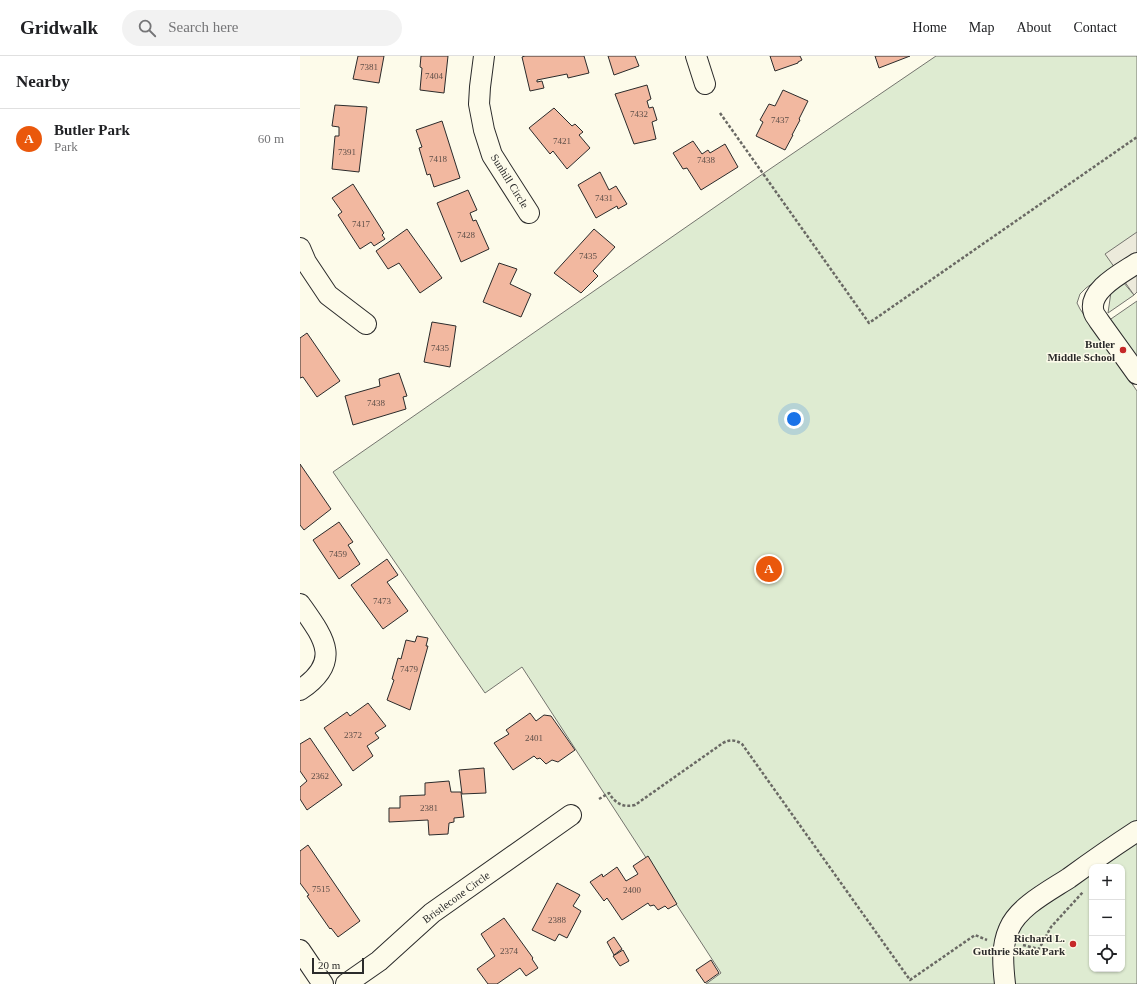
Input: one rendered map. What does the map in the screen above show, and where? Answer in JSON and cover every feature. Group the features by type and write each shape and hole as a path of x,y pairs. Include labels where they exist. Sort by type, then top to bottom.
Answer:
{"street":[{"name":"Sunhill Circle","path":"484,56 480,87 484,130 492,155 529,213"},
{"path":"696,56 705,84"},
{"path":"300,248 306,262 328,295 366,324"},
{"path":"1137,263 1100,290 1094,300 1094,313 1137,374"},
{"path":"300,604 322,637 326,650 325,661 318,675 300,690"},
{"name":"Bristlecone Circle","path":"346,984 379,961 432,913 571,815"},
{"path":"1004,984 1002,962 1003,950 1009,929 1014,920 1031,904 1137,831"},
{"path":"300,950 323,984"}],"path":[{"path":"720,113 869,323 1137,137"},
{"path":"599,799 609,793 613,799 620,804 625,806 635,805 723,742 728,740 738,742 742,744 910,980 975,936 990,941"},
{"path":"1019,944 1039,949 1051,927 1083,892 1087,890"}],"green space":[{"path":"936,56 1137,56 1137,232 1114,268 1086,288 1080,294 1077,303 1137,391 1137,984 706,984 721,973 522,667 485,693 333,472 767,171"},
{"path":"1123,282 1134,295 1108,313 1111,292"},
{"path":"1137,301 1137,362 1108,321"}],"shaded area":[{"path":"1137,232 1137,292 1134,295 1105,254"}],"building":[{"path":"358,56 384,56 379,83 353,79"},
{"path":"421,56 448,56 444,93 420,90 422,68 420,67"},
{"path":"584,56 589,73 568,78 567,74 537,80 537,82 542,81 544,88 530,91 522,57"},
{"path":"608,56 635,56 639,66 614,75"},
{"path":"770,56 800,56 802,60 798,63 775,71"},
{"path":"875,56 910,56 879,68"},
{"path":"647,85 651,99 647,101 649,108 653,107 657,120 652,122 656,139 634,144 615,94"},
{"path":"783,90 808,101 785,150 756,136 763,122 760,120 769,104 775,106"},
{"path":"335,105 367,107 359,172 332,169 335,136 339,136 339,127 332,126"},
{"path":"554,108 572,126 575,124 583,132 579,135 590,148 567,169 553,151 550,154 529,128"},
{"path":"442,121 460,178 434,187 430,174 427,175 419,148 422,147 416,130"},
{"path":"693,141 702,154 708,150 710,153 725,144 738,167 701,190 687,168 683,169 673,153"},
{"path":"600,172 609,190 616,186 627,204 618,209 617,206 596,218 578,185"},
{"path":"353,184 384,233 382,235 385,239 374,246 371,242 360,249 338,215 342,212 332,198"},
{"path":"468,190 477,210 470,213 473,221 476,220 489,249 461,262 437,203"},
{"path":"407,229 442,278 420,293 399,263 388,269 376,251"},
{"path":"594,229 615,247 593,271 598,276 581,293 554,273"},
{"path":"499,263 517,269 510,284 531,294 521,317 483,302"},
{"path":"432,322 456,326 450,367 424,362"},
{"path":"307,333 340,381 317,397 303,377 300,378 300,338"},
{"path":"399,373 407,396 403,397 406,409 353,425 345,396 380,386 379,379"},
{"path":"300,464 331,509 304,530 300,525"},
{"path":"339,522 353,542 348,545 360,564 339,579 313,540"},
{"path":"387,559 398,575 387,582 408,611 383,629 351,585"},
{"path":"417,636 428,638 426,646 428,646 410,710 387,700 394,680 392,679 398,658 401,659 406,640 415,642"},
{"path":"368,703 386,726 375,733 379,738 367,746 373,756 353,771 324,728 347,712 350,716"},
{"path":"530,713 536,721 544,715 551,716 575,750 558,762 552,760 546,764 540,758 537,759 534,756 513,770 494,743 509,734 506,730"},
{"path":"310,738 342,785 307,810 300,799 300,787 307,781 300,771 300,744"},
{"path":"484,768 486,793 462,794 459,770"},
{"path":"449,781 451,792 461,792 464,817 454,818 454,822 449,823 448,834 429,835 428,820 389,822 389,808 400,808 400,796 425,795 425,783"},
{"path":"308,845 360,921 338,937 331,928 330,929 307,896 309,895 300,883 300,851"},
{"path":"648,856 677,904 668,909 665,906 658,910 654,905 650,906 648,903 622,920 607,898 604,901 590,882 602,874 603,877 617,867 626,881 638,874 633,866"},
{"path":"557,883 580,895 573,906 581,911 567,938 559,934 555,941 532,930"},
{"path":"504,918 533,958 532,959 538,968 526,976 520,968 497,984 488,984 477,969 495,956 481,934"},
{"path":"614,937 622,949 614,955 607,942"},
{"path":"623,950 629,961 620,966 613,956"},
{"path":"711,960 719,973 705,983 696,970"}],"place":[{"name":"Butler Middle School","path":"1123,350"},
{"name":"Butler Park","path":"769,569"},
{"name":"Richard L. Guthrie Skate Park","path":"1073,944"}]}
